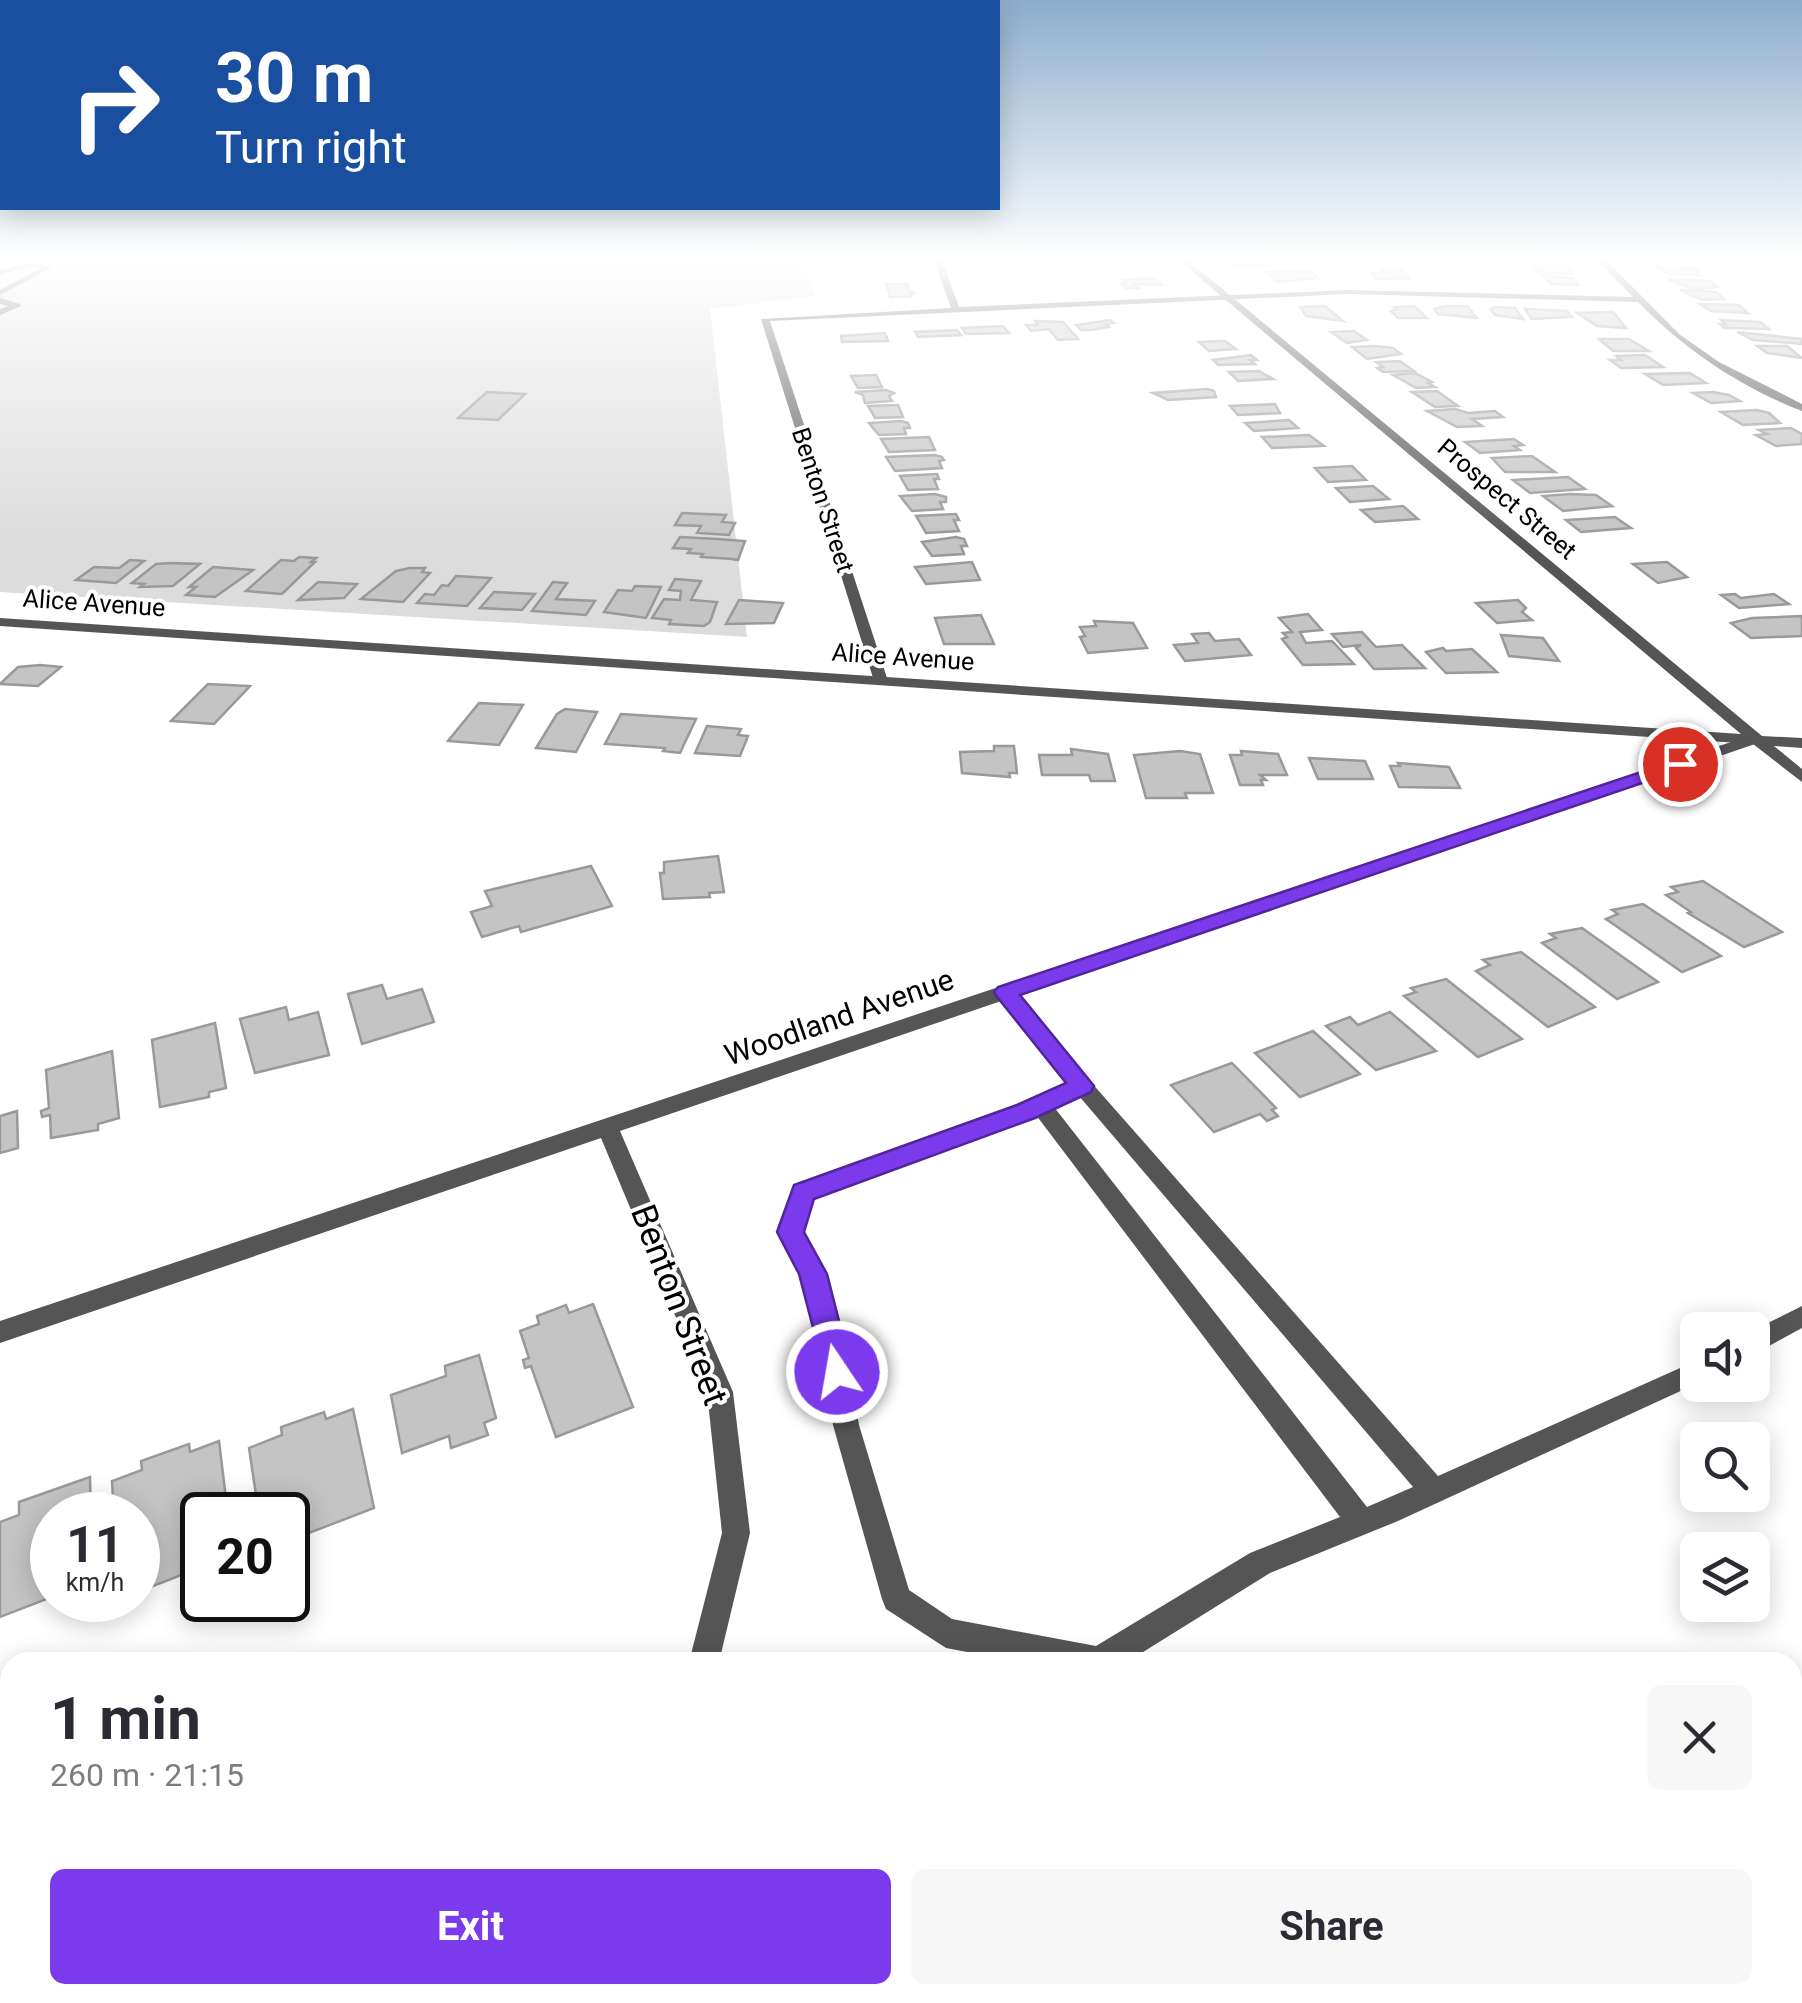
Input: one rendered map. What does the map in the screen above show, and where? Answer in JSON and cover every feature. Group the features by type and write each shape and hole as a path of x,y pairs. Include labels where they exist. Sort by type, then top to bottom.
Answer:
{"street":[{"name":"Benton Street","path":"775,351 882,681"},
{"name":"Prospect Street","path":"1293,351 1802,777"},
{"path":"1698,351 1802,408"},
{"name":"Alice Avenue","path":"0,622 1802,742"},
{"name":"Woodland Avenue","path":"0,1332 1755,739"},
{"path":"1006,992 1082,1086 1434,1491"},
{"path":"1046,1652 946,1633 896,1598 846,1425 833,1346 813,1274 790,1232 803,1192 1082,1086"},
{"path":"1040,1105 1361,1522"},
{"name":"Benton Street","path":"608,1128 720,1392 736,1533 706,1652"},
{"path":"1770,1334 1802,1316"},
{"path":"1114,1652 1260,1562 1434,1491 1680,1378"}],"shaded area":[{"path":"0,351 715,351 747,637 0,592"}],"building":[{"path":"1358,351 1401,354 1367,359"},
{"path":"1794,351 1802,358 1767,353"},
{"path":"1251,355 1257,360 1250,360 1255,364 1218,365 1213,360"},
{"path":"1645,355 1663,367 1621,368 1610,360 1621,360 1616,356"},
{"path":"1400,361 1414,371 1383,372 1377,368 1383,367 1376,362"},
{"path":"1259,371 1273,379 1238,381 1229,372"},
{"path":"1415,373 1435,387 1416,388 1393,375"},
{"path":"1690,373 1706,383 1663,385 1645,374"},
{"path":"876,375 882,387 858,388 851,376"},
{"path":"1214,391 1216,397 1168,400 1153,393"},
{"path":"1437,391 1458,406 1435,407 1412,392"},
{"path":"487,392 525,394 498,420 458,418"},
{"path":"855,392 894,393 889,396 892,401 865,403 863,395"},
{"path":"1713,392 1740,401 1711,403 1693,393"},
{"path":"1275,404 1280,413 1238,415 1230,406"},
{"path":"898,405 903,417 875,418 868,406"},
{"path":"1455,409 1468,413 1495,411 1503,417 1472,419 1482,426 1457,427 1427,411"},
{"path":"1721,412 1769,413 1780,423 1743,425"},
{"path":"1289,420 1298,428 1254,431 1245,423"},
{"path":"901,421 910,428 904,428 906,434 879,435 869,423"},
{"path":"1791,428 1802,434 1802,444 1776,446 1756,435 1767,434 1759,430"},
{"path":"1309,435 1324,446 1272,448 1262,437"},
{"path":"929,437 935,450 889,452 881,439"},
{"path":"1514,439 1523,445 1514,446 1520,450 1480,453 1465,442"},
{"path":"935,455 944,460 939,461 942,468 895,471 886,457"},
{"path":"1532,456 1555,472 1505,472 1492,458"},
{"path":"1352,466 1366,480 1328,482 1315,468"},
{"path":"937,474 939,479 934,479 938,489 908,490 900,476"},
{"path":"1568,477 1585,489 1530,493 1513,480"},
{"path":"1373,486 1389,499 1350,502 1336,488"},
{"path":"1596,495 1612,506 1563,511 1543,496"},
{"path":"900,496 946,497 946,502 940,502 943,509 912,511"},
{"path":"1403,506 1418,519 1375,522 1361,510"},
{"path":"682,513 726,515 722,522 735,523 729,535 697,533 701,526 675,525"},
{"path":"956,514 959,520 954,520 959,531 926,533 916,516"},
{"path":"1615,517 1631,528 1581,532 1566,520"},
{"path":"680,537 745,541 738,560 701,557 703,554 688,553 691,549 673,548"},
{"path":"964,539 964,554 932,556 922,542"},
{"path":"299,557 316,558 282,594 246,591 281,560 294,561"},
{"path":"130,560 144,561 116,583 76,580 94,567 119,568"},
{"path":"972,562 980,580 926,584 915,567"},
{"path":"1667,562 1687,577 1658,583 1633,564"},
{"path":"156,564 200,564 173,586 140,587 144,584 132,583"},
{"path":"213,567 253,570 215,597 186,595 196,587 189,587"},
{"path":"425,568 422,572 430,573 403,602 361,599 396,571"},
{"path":"456,576 491,578 467,606 417,603 425,594 434,595 442,585 448,586"},
{"path":"675,579 701,581 691,600 717,602 710,622 704,626 669,624 671,620 652,618 664,599 680,600 681,591 669,590"},
{"path":"318,582 357,584 344,598 298,600"},
{"path":"553,582 567,583 556,599 595,601 586,615 532,611"},
{"path":"635,586 661,587 646,618 604,612 618,590 632,591"},
{"path":"494,592 535,594 522,610 480,608"},
{"path":"1735,594 1741,598 1774,594 1789,604 1739,608 1721,595"},
{"path":"739,600 783,603 774,623 726,624"},
{"path":"1518,600 1526,608 1522,612 1532,620 1497,623 1476,603"},
{"path":"1308,614 1322,630 1300,632 1306,643 1332,641 1354,664 1303,665 1282,639 1287,637 1283,633 1292,632 1279,618"},
{"path":"981,615 994,644 944,644 935,618"},
{"path":"1802,616 1802,636 1751,638 1731,623 1752,618"},
{"path":"1094,621 1133,623 1147,648 1088,653 1080,627 1096,626"},
{"path":"1362,632 1376,647 1402,645 1425,668 1374,669 1356,648 1361,645 1343,647 1332,634"},
{"path":"1209,633 1215,641 1239,639 1251,655 1185,661 1174,645 1198,643 1192,634"},
{"path":"1501,635 1543,638 1559,661 1509,656"},
{"path":"1472,649 1497,672 1446,673 1426,652"},
{"path":"18,667 61,667 38,686 0,684"},
{"path":"208,684 250,686 214,724 171,721"},
{"path":"479,703 523,705 499,745 448,741"},
{"path":"565,709 597,712 576,752 536,748 557,714"},
{"path":"621,714 696,719 680,753 663,751 665,748 605,744"},
{"path":"707,726 741,729 738,735 748,736 740,756 695,753"},
{"path":"994,746 1014,746 1017,773 1009,773 1010,777 962,773 960,752 994,751"},
{"path":"1071,749 1108,754 1115,781 1091,781 1089,775 1042,775 1039,755 1072,755"},
{"path":"1180,751 1200,754 1213,793 1185,793 1187,798 1146,798 1134,755"},
{"path":"1241,751 1278,754 1287,775 1260,775 1266,780 1261,780 1263,785 1240,785 1230,755 1242,755"},
{"path":"1309,758 1365,761 1373,779 1318,779"},
{"path":"1398,763 1449,767 1460,788 1399,787 1390,766 1400,766"},
{"path":"718,856 724,892 709,893 710,897 663,899 660,873 664,873 664,862"},
{"path":"591,866 612,906 521,932 519,926 482,937 471,912 492,906 485,891"},
{"path":"1703,881 1782,932 1744,947 1666,895 1678,892 1671,887"},
{"path":"1643,904 1721,956 1682,972 1606,919 1618,914 1612,910"},
{"path":"1582,928 1658,982 1617,999 1542,943 1556,938 1550,934"},
{"path":"1521,952 1595,1007 1548,1027 1476,971 1490,965 1483,960"},
{"path":"1446,979 1522,1039 1478,1057 1404,996 1416,992 1411,988"},
{"path":"382,985 387,999 422,989 434,1022 362,1044 348,994"},
{"path":"286,1007 289,1020 318,1012 329,1055 255,1073 240,1019"},
{"path":"1390,1012 1436,1051 1376,1070 1326,1026 1350,1017 1358,1025"},
{"path":"215,1023 226,1088 209,1092 209,1097 160,1107 152,1040"},
{"path":"1313,1031 1360,1074 1300,1097 1255,1053"},
{"path":"112,1051 119,1118 98,1124 98,1130 51,1138 50,1115 42,1117 41,1111 49,1108 46,1070"},
{"path":"1232,1063 1276,1108 1272,1110 1278,1116 1267,1121 1260,1114 1214,1132 1171,1085"},
{"path":"17,1111 18,1148 0,1153 0,1116"},
{"path":"593,1304 633,1407 556,1437 531,1366 525,1368 523,1360 529,1358 520,1331 539,1324 537,1316 566,1305 569,1313"},
{"path":"479,1355 496,1418 484,1423 488,1435 451,1448 449,1436 402,1453 391,1395 446,1376 445,1366"},
{"path":"353,1409 374,1508 310,1533 310,1492 256,1492 249,1448 282,1435 281,1427 324,1412 326,1419"},
{"path":"219,1441 225,1492 180,1492 180,1576 160,1583 160,1492 113,1492 112,1481 142,1470 141,1461 189,1444 190,1452"},
{"path":"90,1477 90,1492 47,1492"},
{"path":"30,1498 30,1605 0,1617 0,1522 19,1515 19,1502"}],"route":[{"path":"837,1372 813,1274 790,1232 803,1192 1026,1112 1082,1086 1006,992 1680,764"}]}
